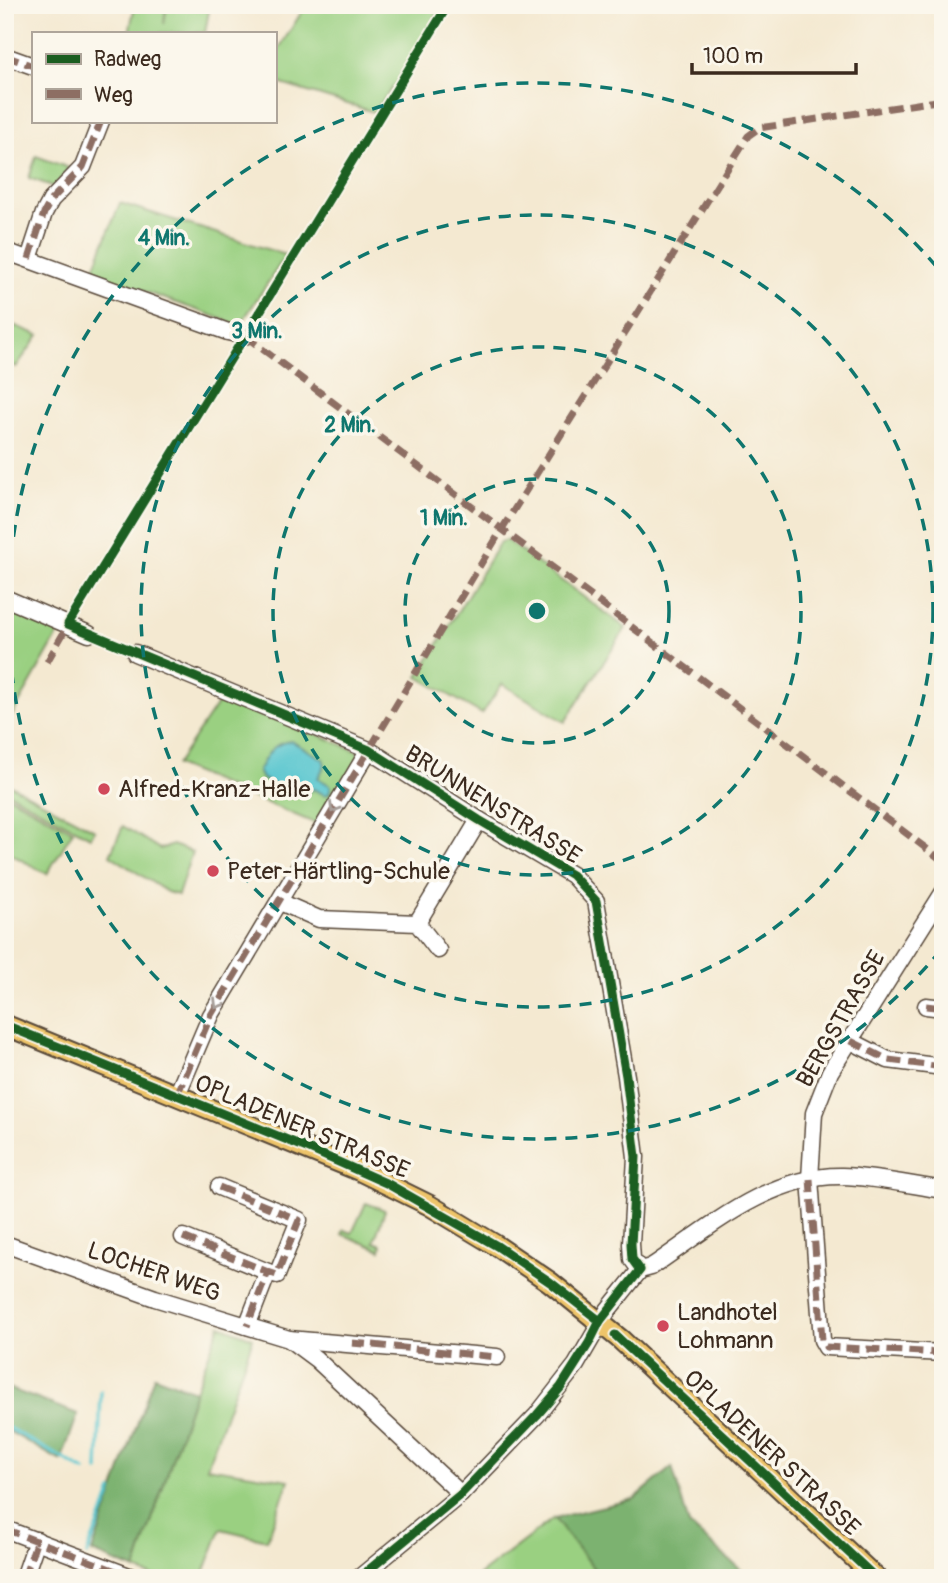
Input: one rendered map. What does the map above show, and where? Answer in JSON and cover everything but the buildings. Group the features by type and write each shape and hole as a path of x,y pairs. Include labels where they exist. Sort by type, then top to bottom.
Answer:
{"main road":[{"name":"OPLADENER STRASSE","path":"5,1025 358,1170 429,1205 515,1258 600,1321 873,1575"}],"street":[{"path":"6,59 32,66"},
{"path":"29,259 44,213 51,200 83,167 101,122"},
{"path":"5,251 245,336"},
{"path":"5,598 89,634"},
{"name":"BRUNNENSTRASSE","path":"135,653 369,750 479,820 572,874 596,901 626,1076 636,1157 631,1244 632,1259 640,1270"},
{"path":"177,1095 211,1015 369,750"},
{"path":"417,923 479,820"},
{"name":"BERGSTRASSE","path":"943,893 830,1073 814,1113 810,1179 822,1340 826,1347 943,1353"},
{"path":"279,902 319,919 417,923 438,950"},
{"path":"926,1006 943,1008"},
{"path":"850,1041 888,1060 943,1067"},
{"path":"362,1577 461,1494 561,1387 600,1321 640,1270 651,1267 761,1194 786,1184 841,1176 943,1190"},
{"path":"183,1237 277,1275 299,1220 219,1187"},
{"name":"LOCHER WEG","path":"5,1244 155,1298 289,1339 497,1357"},
{"path":"247,1326 268,1272"},
{"name":"LOCHER WEG","path":"289,1339 316,1359 461,1494"},
{"path":"5,1529 37,1540 98,1572 134,1578"},
{"path":"24,1578 37,1540"}],"green space":[{"path":"135,5 166,5 164,24 167,5 210,5 205,32 129,32"},
{"path":"306,5 443,5 396,83 374,112 276,82 276,53"},
{"path":"36,156 69,168 55,187 29,178"},
{"path":"120,203 286,255 242,322 236,324 92,273"},
{"path":"5,322 39,335 16,367 5,362"},
{"path":"506,540 626,628 565,722 502,684 482,714 418,677 500,542"},
{"path":"5,605 62,628 5,728"},
{"path":"223,695 357,751 360,758 319,825 176,765"},
{"path":"5,782 95,830 90,837 5,791"},
{"path":"5,794 73,831 47,874 5,851"},
{"path":"123,826 160,849 173,845 192,852 178,895 167,892 110,855"},
{"path":"366,1203 385,1210 374,1242 382,1245 381,1250 342,1234 344,1230 352,1233"},
{"path":"220,1325 253,1338 207,1467 289,1480 267,1540 221,1529 202,1578 157,1578 135,1570"},
{"path":"154,1376 195,1391 135,1570 92,1552"},
{"path":"5,1387 78,1414 61,1461 5,1429"},
{"path":"672,1467 689,1525 748,1576 746,1578 601,1578 554,1518 634,1499"},
{"path":"554,1518 601,1578 480,1578 479,1575"}],"water":[{"path":"291,741 323,759 325,765 318,778 331,786 329,794 325,795 313,789 301,796 262,779 258,771 270,751 279,744"}],"waterway":[{"path":"98,1470 101,1392"},
{"path":"5,1426 85,1471"},
{"path":"87,1554 112,1491"},
{"path":"76,1578 80,1568"}],"marked path":[{"path":"5,56 32,66"},
{"path":"177,1095 211,1015 502,529 748,136 759,128 943,100"},
{"path":"29,259 44,213 51,200 83,167 101,122"},
{"path":"245,336 943,861"},
{"path":"47,662 71,620"},
{"path":"926,1006 943,1008"},
{"path":"851,1041 888,1060 943,1067"},
{"path":"810,1179 822,1340 826,1347 943,1353"},
{"path":"219,1187 299,1220 277,1275 268,1272"},
{"path":"183,1237 268,1272 247,1326"},
{"path":"352,1343 497,1357"},
{"path":"5,1529 134,1578"},
{"path":"24,1578 37,1540"}],"cycle path":[{"path":"359,1578 461,1494 537,1415 561,1387 600,1321 640,1270 632,1259 631,1244 636,1157 626,1076 596,901 572,875 369,750 68,624 448,5"},
{"path":"5,1025 307,1148 388,1184 497,1246 600,1321"},
{"path":"615,1335 876,1578"}],"place":[{"name":"Alfred-Kranz-Halle","path":"104,789"},
{"name":"Peter-Härtling-Schule","path":"213,871"},
{"name":"Landhotel Lohmann","path":"663,1326"}]}
